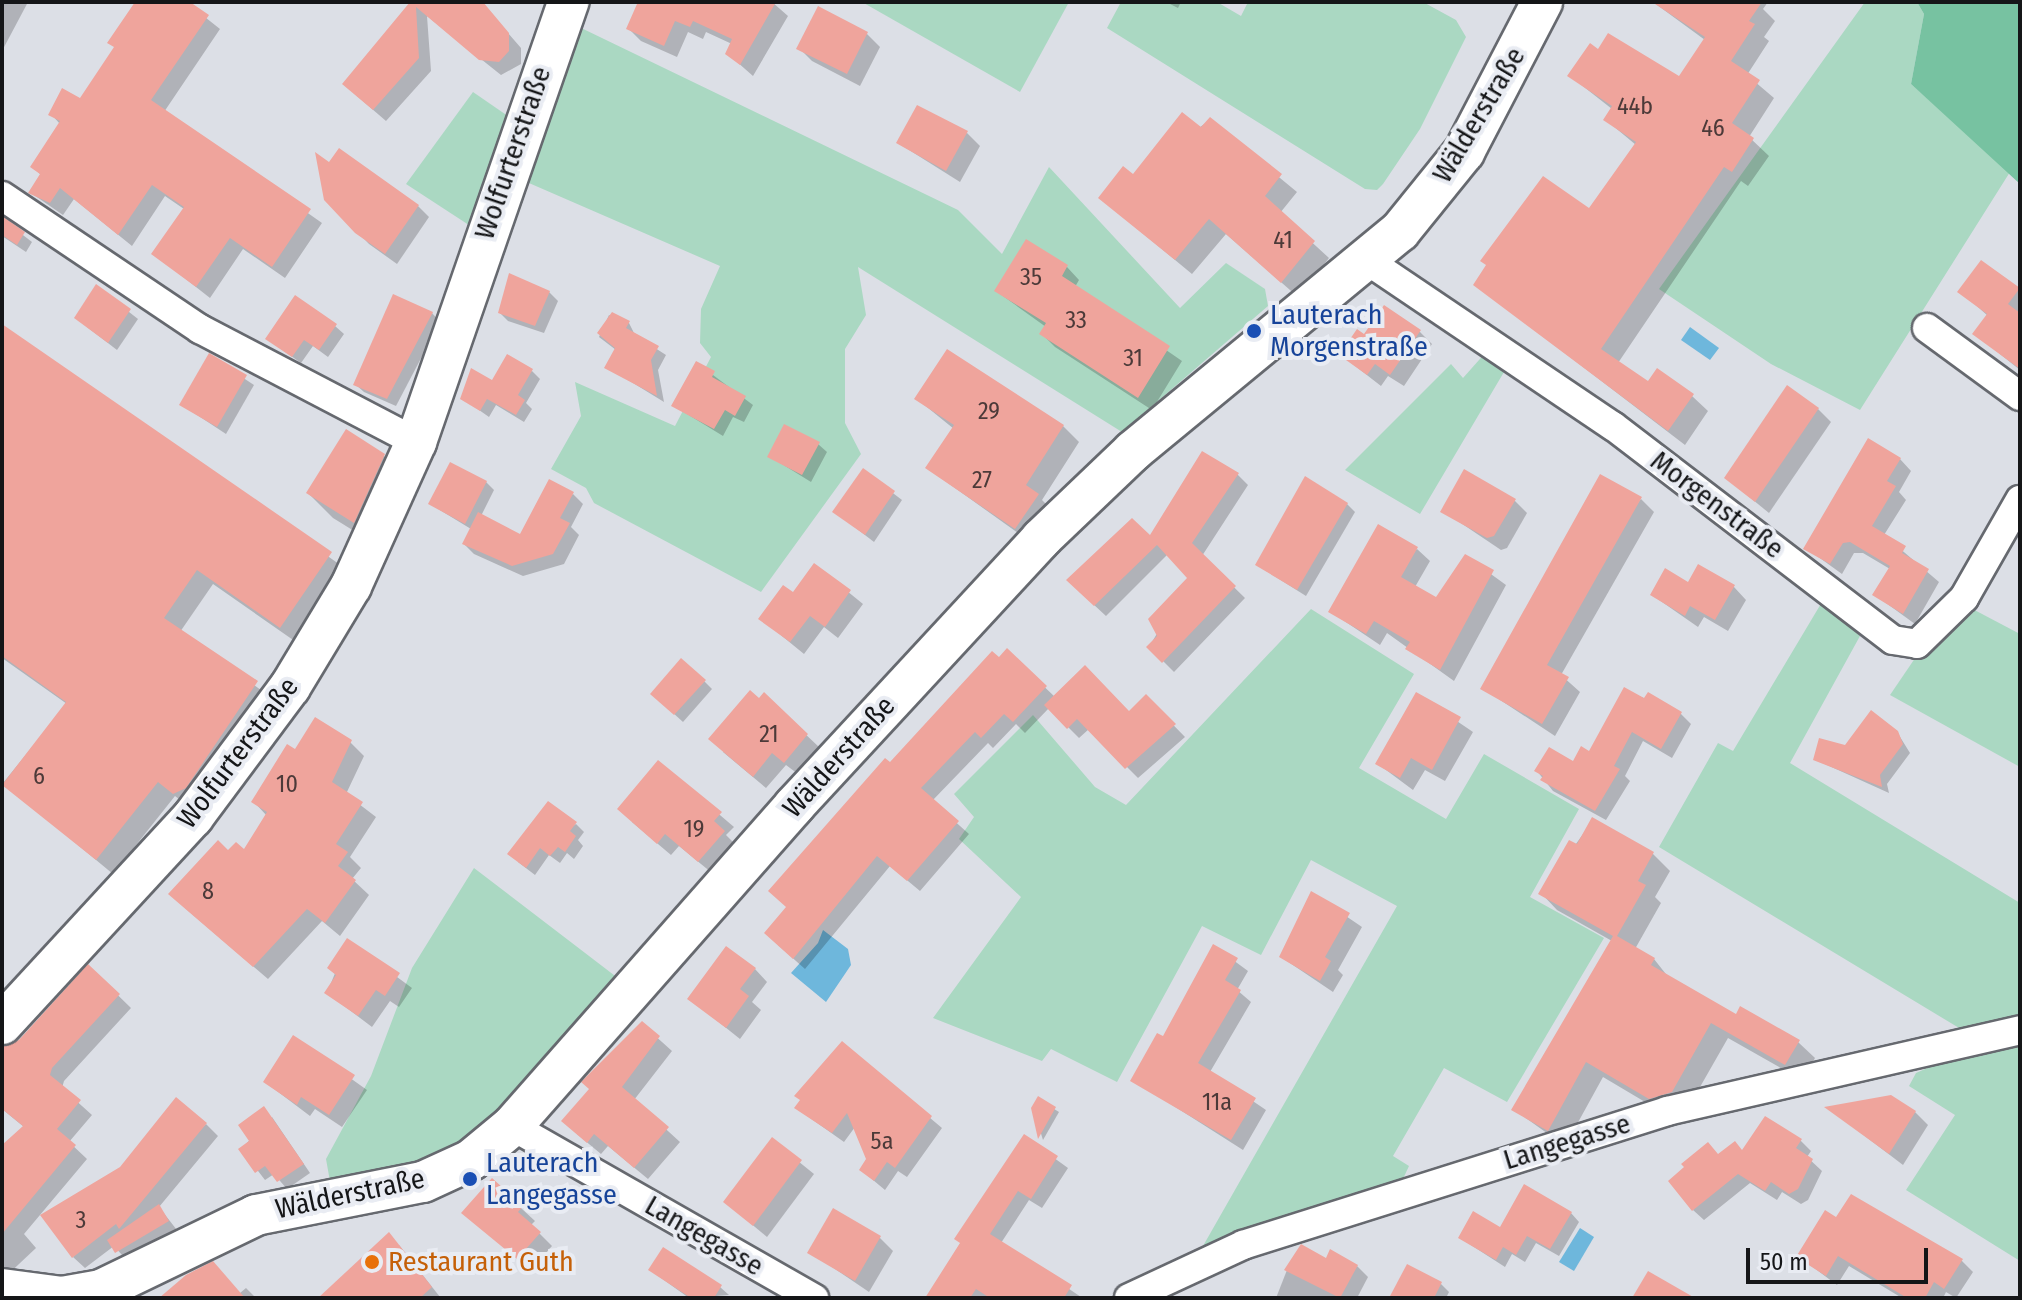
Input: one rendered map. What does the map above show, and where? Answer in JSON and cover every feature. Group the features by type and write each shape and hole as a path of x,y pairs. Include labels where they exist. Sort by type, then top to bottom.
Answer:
{"main road":[{"name":"Wolfurterstraße","path":"3,1020 193,817 241,756 351,586 416,442 568,2"},
{"name":"Wälderstraße","path":"9,1293 62,1297 135,1289 256,1215 423,1182 471,1160 512,1126 794,806 1041,539 1133,451 1368,261 1429,198 1464,152 1542,2"}],"street":[{"path":"2,196 200,329 416,442"},
{"name":"Morgenstraße","path":"1368,261 1613,426 1893,640 1917,644 1964,598 2020,500"},
{"path":"1927,328 2020,396"},
{"name":"Langegasse","path":"1129,1298 1243,1245 1667,1111 2020,1030"},
{"name":"Langegasse","path":"512,1126 814,1298"}],"green space":[{"path":"862,2 1069,2 1020,92"},
{"path":"1121,2 1217,2 1241,16 1248,2 1423,2 1456,20 1466,37 1420,129 1383,184 1377,190 1365,189 1107,28"},
{"path":"1865,2 1917,2 1924,14 1911,84 2010,172 1860,410 1771,364 1659,289"},
{"path":"1917,2 2020,2 2020,184 1911,84 1924,14"},
{"path":"575,25 958,210 1002,254 1049,167 1180,308 1226,263 1265,289 1268,306 1122,432 858,267 866,315 845,349 845,423 861,454 761,592 594,503 586,488 551,469 581,416 575,382 675,426 711,357 700,343 701,309 720,266 522,180"},
{"path":"473,92 512,119 475,229 406,184"},
{"path":"1487,351 1503,363 1504,372 1420,514 1345,470 1451,364 1463,378"},
{"path":"1822,602 1860,636 1790,763 2020,903 2020,1261 1906,1190 1955,1115 1909,1086 1916,1073 1984,1043 1659,847 1718,743 1733,751"},
{"path":"1965,605 2020,634 2020,767 1890,695 1924,645"},
{"path":"1311,609 1414,674 1359,768 1446,819 1484,754 1579,809 1530,897 1604,938 1507,1102 1444,1068 1393,1156 1409,1166 1402,1181 1199,1253 1397,906 1311,860 1261,955 1202,926 1117,1082 1051,1049 1042,1061 933,1018 1021,897 959,839 974,817 954,794 1033,715 1095,787 1126,805"},
{"path":"474,868 623,982 514,1104 452,1156 331,1187 326,1159 371,1076 412,968"}],"water":[{"path":"1690,327 1719,348 1710,360 1681,340"},
{"path":"823,930 848,949 851,965 826,1002 791,973 818,943"},
{"path":"1580,1228 1594,1237 1574,1271 1559,1262"}],"building":[{"path":"135,2 190,2 209,15 151,100 311,209 272,267 230,238 196,287 151,254 184,207 152,185 118,235 60,188 50,203 28,193 40,174 30,167 60,121 48,115 62,88 80,98 114,47 107,43"},
{"path":"410,2 483,2 509,33 509,51 499,62 479,60 416,7 419,58 373,110 342,84"},
{"path":"633,2 776,2 740,65 725,54 732,39 693,21 690,27 675,21 664,46 626,29 637,4"},
{"path":"1652,2 1762,2 1749,21 1755,24 1731,61 1760,80 1732,123 1754,138 1732,172 1724,167 1601,349 1648,381 1657,368 1694,394 1668,431 1473,285 1486,265 1480,261 1543,176 1589,208 1636,142 1603,120 1612,106 1567,76 1590,43 1598,49 1608,33 1679,76 1705,37"},
{"path":"818,6 868,32 847,74 796,49"},
{"path":"917,105 968,131 946,171 896,143"},
{"path":"1182,112 1201,127 1210,117 1282,174 1265,196 1315,241 1281,283 1209,219 1175,260 1098,198 1123,166 1133,174"},
{"path":"339,148 419,205 385,254 355,233 324,200 315,152 329,162"},
{"path":"2,216 25,232 17,245 2,235"},
{"path":"1026,239 1068,265 1062,276 1170,346 1138,398 1039,334 1046,323 994,291"},
{"path":"1981,260 2020,288 2008,304 2020,313 2020,369 1972,334 1987,314 1957,292"},
{"path":"509,273 550,291 535,326 498,313"},
{"path":"96,284 131,309 108,343 74,318"},
{"path":"393,294 433,312 387,399 353,385"},
{"path":"295,295 337,324 319,350 304,340 292,357 265,339"},
{"path":"1384,305 1421,330 1390,375 1375,364 1367,375 1339,355 1357,329 1364,334"},
{"path":"612,312 630,321 626,328 659,346 651,360 657,396 604,368 615,348 597,333"},
{"path":"2,324 332,552 280,628 197,570 164,618 258,681 186,788 173,794 158,782 96,860 2,785 66,702 2,656"},
{"path":"947,349 1064,425 1026,485 1039,494 1015,529 925,468 954,425 914,399"},
{"path":"209,353 247,375 217,427 179,405"},
{"path":"507,354 533,369 518,395 525,400 516,415 487,399 480,411 460,399 471,368 492,380"},
{"path":"696,361 715,371 712,377 746,396 735,416 725,410 714,429 671,406"},
{"path":"1787,385 1819,408 1755,502 1724,478"},
{"path":"784,424 820,442 802,475 767,457"},
{"path":"346,429 385,454 354,523 306,493"},
{"path":"1868,438 1901,458 1887,481 1896,486 1872,526 1906,546 1902,553 1929,569 1903,614 1872,595 1890,566 1850,542 1843,543 1830,564 1803,549"},
{"path":"1202,451 1239,473 1192,543 1236,586 1162,663 1146,647 1157,636 1148,619 1187,578 1157,545 1094,606 1066,580 1132,518 1150,535"},
{"path":"450,462 487,481 465,524 428,504"},
{"path":"863,468 895,491 865,535 832,512"},
{"path":"1464,469 1516,499 1494,536 1487,538 1440,512"},
{"path":"1600,474 1642,497 1547,665 1569,677 1542,724 1480,689"},
{"path":"1305,476 1348,503 1297,590 1255,565"},
{"path":"549,479 574,492 560,518 570,523 553,554 512,566 462,544 478,512 520,534"},
{"path":"1378,524 1418,547 1401,577 1436,597 1465,554 1494,570 1440,670 1405,649 1410,642 1374,621 1366,634 1328,612"},
{"path":"814,563 851,590 825,627 810,616 790,642 758,619 783,585 793,592"},
{"path":"1698,564 1735,585 1715,620 1690,606 1685,616 1650,595 1665,568 1688,582"},
{"path":"1007,648 1047,686 1013,722 1004,714 981,738 975,732 921,788 959,821 907,881 877,856 793,959 764,933 786,907 768,891 885,758 890,762 992,651 999,657"},
{"path":"681,658 706,680 674,715 650,694"},
{"path":"1085,665 1129,711 1146,694 1176,724 1125,769 1077,719 1067,729 1044,705"},
{"path":"1624,687 1644,698 1648,692 1682,712 1661,749 1632,732 1614,766 1620,769 1595,811 1540,780 1543,776 1534,771 1549,747 1573,761 1581,746 1589,751"},
{"path":"750,690 759,698 764,692 808,734 784,763 772,753 753,777 708,739"},
{"path":"1416,692 1461,717 1432,770 1411,758 1400,778 1375,764"},
{"path":"1871,710 1898,731 1903,744 1880,775 1882,787 1813,760 1819,738 1845,745"},
{"path":"315,717 352,740 332,782 363,802 336,844 348,852 338,866 356,880 325,923 307,909 253,967 168,894 218,840 228,850 236,842 244,849 267,812 251,802 287,744 295,749"},
{"path":"658,760 722,812 714,821 725,831 698,862 665,834 657,844 617,809"},
{"path":"548,801 577,822 570,831 576,836 565,852 558,847 550,856 540,848 526,868 507,854"},
{"path":"1592,817 1654,852 1638,881 1646,885 1617,936 1655,958 1651,965 1736,1014 1740,1006 1800,1040 1785,1065 1711,1023 1672,1092 1649,1099 1586,1062 1548,1131 1511,1110 1613,936 1538,894 1569,840 1577,844"},
{"path":"1311,891 1350,913 1325,957 1331,961 1320,981 1279,957"},
{"path":"347,938 400,973 385,996 376,990 358,1016 324,993 336,975 327,968"},
{"path":"1213,944 1238,958 1225,980 1241,990 1198,1063 1256,1098 1231,1140 1130,1081 1157,1033 1163,1036"},
{"path":"726,946 756,968 740,989 749,996 726,1028 687,999"},
{"path":"88,964 120,994 52,1068 50,1075 81,1100 57,1129 76,1145 2,1234 2,1145 23,1126 2,1109 2,1046 19,1040"},
{"path":"642,1021 660,1036 622,1087 669,1127 634,1168 594,1134 587,1143 561,1121 589,1089 581,1082"},
{"path":"293,1035 355,1075 329,1115 301,1097 297,1105 263,1082"},
{"path":"842,1041 932,1116 895,1168 887,1162 874,1181 859,1170 866,1159 847,1113 832,1133 794,1108 800,1100 794,1096"},
{"path":"1891,1095 1916,1111 1889,1154 1824,1107"},
{"path":"1038,1096 1056,1107 1038,1139 1031,1108"},
{"path":"176,1097 207,1123 119,1229 116,1224 72,1258 40,1215 120,1167"},
{"path":"264,1106 304,1164 277,1182 265,1166 255,1173 238,1149 249,1141 238,1125"},
{"path":"1765,1116 1802,1139 1796,1148 1813,1159 1798,1189 1789,1194 1771,1182 1765,1191 1738,1174 1692,1211 1668,1181 1684,1167 1681,1164 1708,1142 1718,1154 1735,1141 1742,1150"},
{"path":"1024,1134 1058,1156 1031,1199 1018,1191 990,1234 1072,1285 1064,1298 990,1298 976,1289 970,1298 925,1298 960,1243 954,1239"},
{"path":"772,1137 802,1160 753,1226 723,1202"},
{"path":"492,1178 523,1206 518,1212 541,1232 517,1259 461,1213"},
{"path":"1524,1184 1572,1212 1550,1249 1527,1236 1516,1255 1503,1247 1496,1260 1458,1238 1473,1211 1500,1227"},
{"path":"1851,1194 1963,1259 1944,1289 1934,1282 1925,1298 1907,1298 1838,1256 1826,1276 1796,1257 1825,1210 1836,1217"},
{"path":"159,1204 169,1221 115,1253 107,1240"},
{"path":"833,1208 881,1236 855,1281 807,1253"},
{"path":"389,1232 432,1287 420,1298 318,1298"},
{"path":"1301,1244 1326,1258 1330,1249 1358,1265 1340,1298 1284,1270"},
{"path":"663,1247 722,1285 714,1298 691,1298 648,1270"},
{"path":"213,1261 245,1298 159,1298 186,1275"},
{"path":"1407,1264 1442,1282 1434,1298 1389,1298"},
{"path":"1648,1271 1695,1298 1632,1298"}],"place":[{"name":"Lauterach Morgenstraße","path":"1254,331"},
{"name":"Lauterach Langegasse","path":"470,1179"},
{"name":"Restaurant Guth","path":"372,1262"}]}
